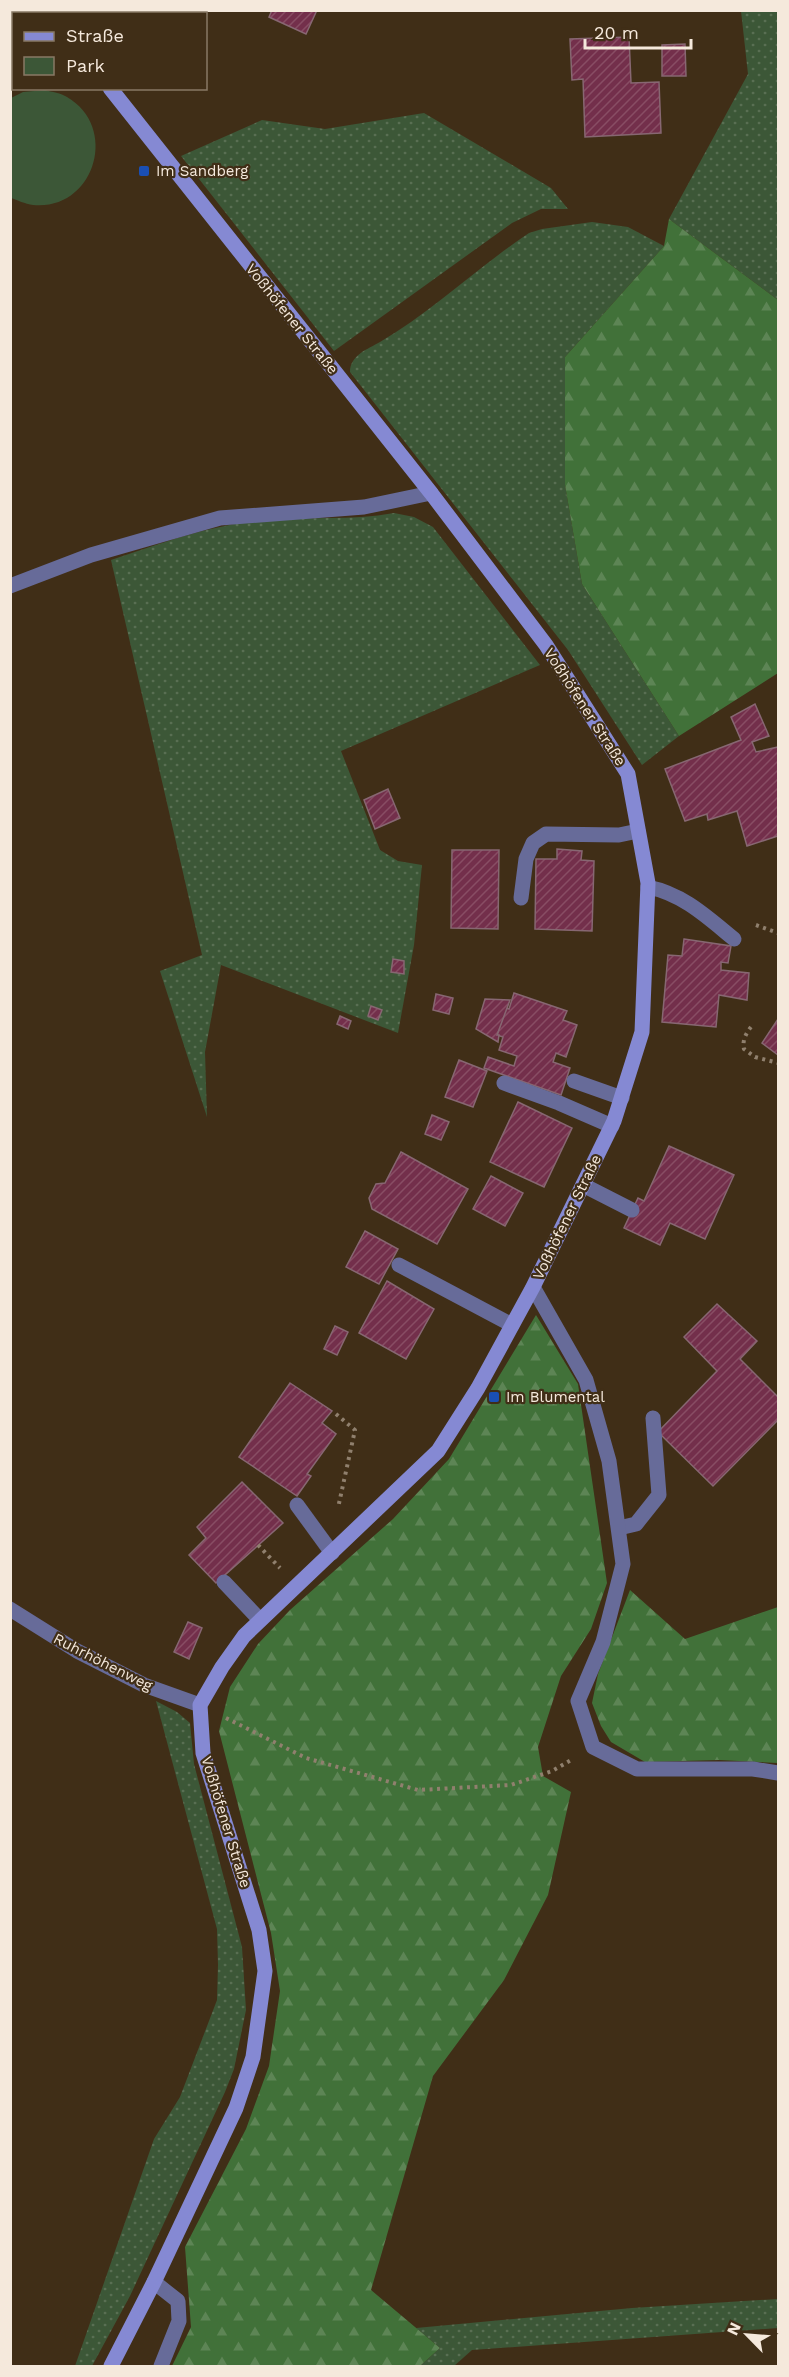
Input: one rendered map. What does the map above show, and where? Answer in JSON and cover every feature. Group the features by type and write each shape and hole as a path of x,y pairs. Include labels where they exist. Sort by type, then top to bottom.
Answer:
{"street":[{"name":"Voßhöfener Straße","path":"111,2367 236,2108 253,2057 265,1971 259,1930 203,1753 200,1705 222,1667 244,1636 438,1451 478,1388 533,1287 612,1126 622,1098 642,1032 648,887 628,774 546,645 431,493 112,90"},
{"path":"10,586 91,555 220,518 364,507 431,493"},
{"path":"521,898 526,859 533,843 546,834 620,835 638,831"},
{"path":"648,887 665,891 687,902 734,939"},
{"path":"573,1081 622,1098"},
{"path":"504,1083 612,1126"},
{"path":"583,1185 632,1210"},
{"path":"399,1265 512,1324"},
{"path":"533,1287 586,1380 609,1461 619,1528 623,1564 603,1642 578,1701 593,1747 637,1769 753,1769 778,1773"},
{"path":"619,1528 636,1524 659,1495 653,1418"},
{"path":"297,1505 332,1553"},
{"path":"224,1582 260,1620"},
{"name":"Ruhrhöhenweg","path":"10,1609 76,1651 144,1685 200,1705"},
{"path":"154,2282 178,2301 179,2321 160,2367"}],"path":[{"path":"751,1027 746,1034 744,1049 755,1057 778,1063"},
{"path":"319,1536 340,1504 352,1448 354,1430 336,1414"},
{"path":"200,1705 306,1758 418,1790 511,1785 552,1771 593,1747"}],"green space":[{"path":"741,11 778,11 778,300 669,219 748,74"},
{"path":"45,90 65,96 83,111 93,128 96,146 93,165 85,182 72,195 54,203 33,205 11,198 11,98 23,92"},
{"path":"424,113 551,188 568,209 541,209 512,223 334,351 181,156 262,120 325,129"},
{"path":"669,219 778,300 778,673 679,736 582,584 565,485 565,357 664,246"},
{"path":"592,222 628,227 664,246 565,357 565,485 582,584 679,736 642,765 568,650 350,372 353,361 360,353 400,330 529,233"},
{"path":"394,513 414,517 433,527 540,665 341,751 380,850 398,861 422,865 414,945 398,1033 221,965 205,1052 207,1117 160,971 202,955 111,560 187,535 246,522 362,517"},
{"path":"536,1315 578,1384 607,1583 591,1629 561,1676 538,1747 543,1776 571,1792 548,1895 504,1980 433,2076 371,2290 440,2348 420,2366 172,2366 191,2327 185,2247 246,2129 269,2066 280,1991 271,1933 219,1731 230,1687 258,1644 290,1610 393,1519 449,1459"},
{"path":"630,1590 685,1639 778,1607 778,1763 719,1760 645,1762 611,1742 601,1726 592,1703 598,1674"},
{"path":"156,1701 177,1712 190,1723 194,1764 242,1947 246,2010 234,2069 225,2092 130,2296 92,2366 75,2366 154,2139 180,2097 217,2000 217,1929"},
{"path":"778,2299 778,2328 472,2350 454,2366 420,2366 440,2348 416,2328 632,2308"}],"building":[{"path":"137,10 172,10 173,12 136,12"},
{"path":"272,10 317,10 306,34 269,17"},
{"path":"629,37 631,83 659,82 661,133 585,137 583,79 572,80 570,39"},
{"path":"685,44 686,76 662,76 662,45"},
{"path":"755,704 769,736 752,742 756,752 778,747 778,836 747,846 737,811 708,820 707,814 685,821 665,769 741,740 731,717"},
{"path":"388,789 400,818 375,829 364,800"},
{"path":"557,849 582,851 581,860 594,861 592,931 535,929 536,859 557,859"},
{"path":"452,850 499,850 498,929 451,928"},
{"path":"684,939 731,946 728,963 721,962 721,970 749,973 747,1000 719,995 716,1027 662,1022 668,955 682,956"},
{"path":"393,959 404,961 404,974 391,972"},
{"path":"514,993 567,1011 563,1020 577,1025 566,1057 556,1053 553,1062 570,1068 561,1095 484,1068 488,1057 514,1066 517,1056 499,1050 503,1037 497,1035"},
{"path":"436,994 453,998 449,1014 433,1010"},
{"path":"485,999 510,1000 497,1035 499,1035 498,1042 476,1029"},
{"path":"371,1006 382,1010 378,1020 368,1016"},
{"path":"340,1016 351,1021 348,1029 337,1024"},
{"path":"778,1019 778,1055 762,1043"},
{"path":"459,1060 487,1071 473,1107 445,1097"},
{"path":"518,1102 572,1128 544,1187 490,1162"},
{"path":"432,1115 449,1122 441,1140 425,1134"},
{"path":"669,1146 734,1175 705,1239 670,1223 660,1245 624,1228 638,1198 644,1201"},
{"path":"401,1152 468,1189 437,1244 372,1209 369,1198 376,1184 385,1183"},
{"path":"491,1176 523,1193 505,1226 473,1209"},
{"path":"365,1231 398,1249 379,1284 346,1267"},
{"path":"387,1281 434,1309 406,1359 359,1333"},
{"path":"717,1304 757,1341 740,1359 778,1397 778,1420 713,1486 658,1432 717,1371 684,1337"},
{"path":"335,1326 348,1332 337,1355 324,1349"},
{"path":"290,1383 332,1411 322,1423 336,1434 307,1474 311,1476 297,1496 239,1457"},
{"path":"242,1482 283,1523 216,1583 189,1555 206,1538 197,1527"},
{"path":"188,1622 202,1628 189,1659 174,1652"}],"place":[{"name":"Im Sandberg","path":"144,171"},
{"name":"Im Blumental","path":"494,1397"}]}
